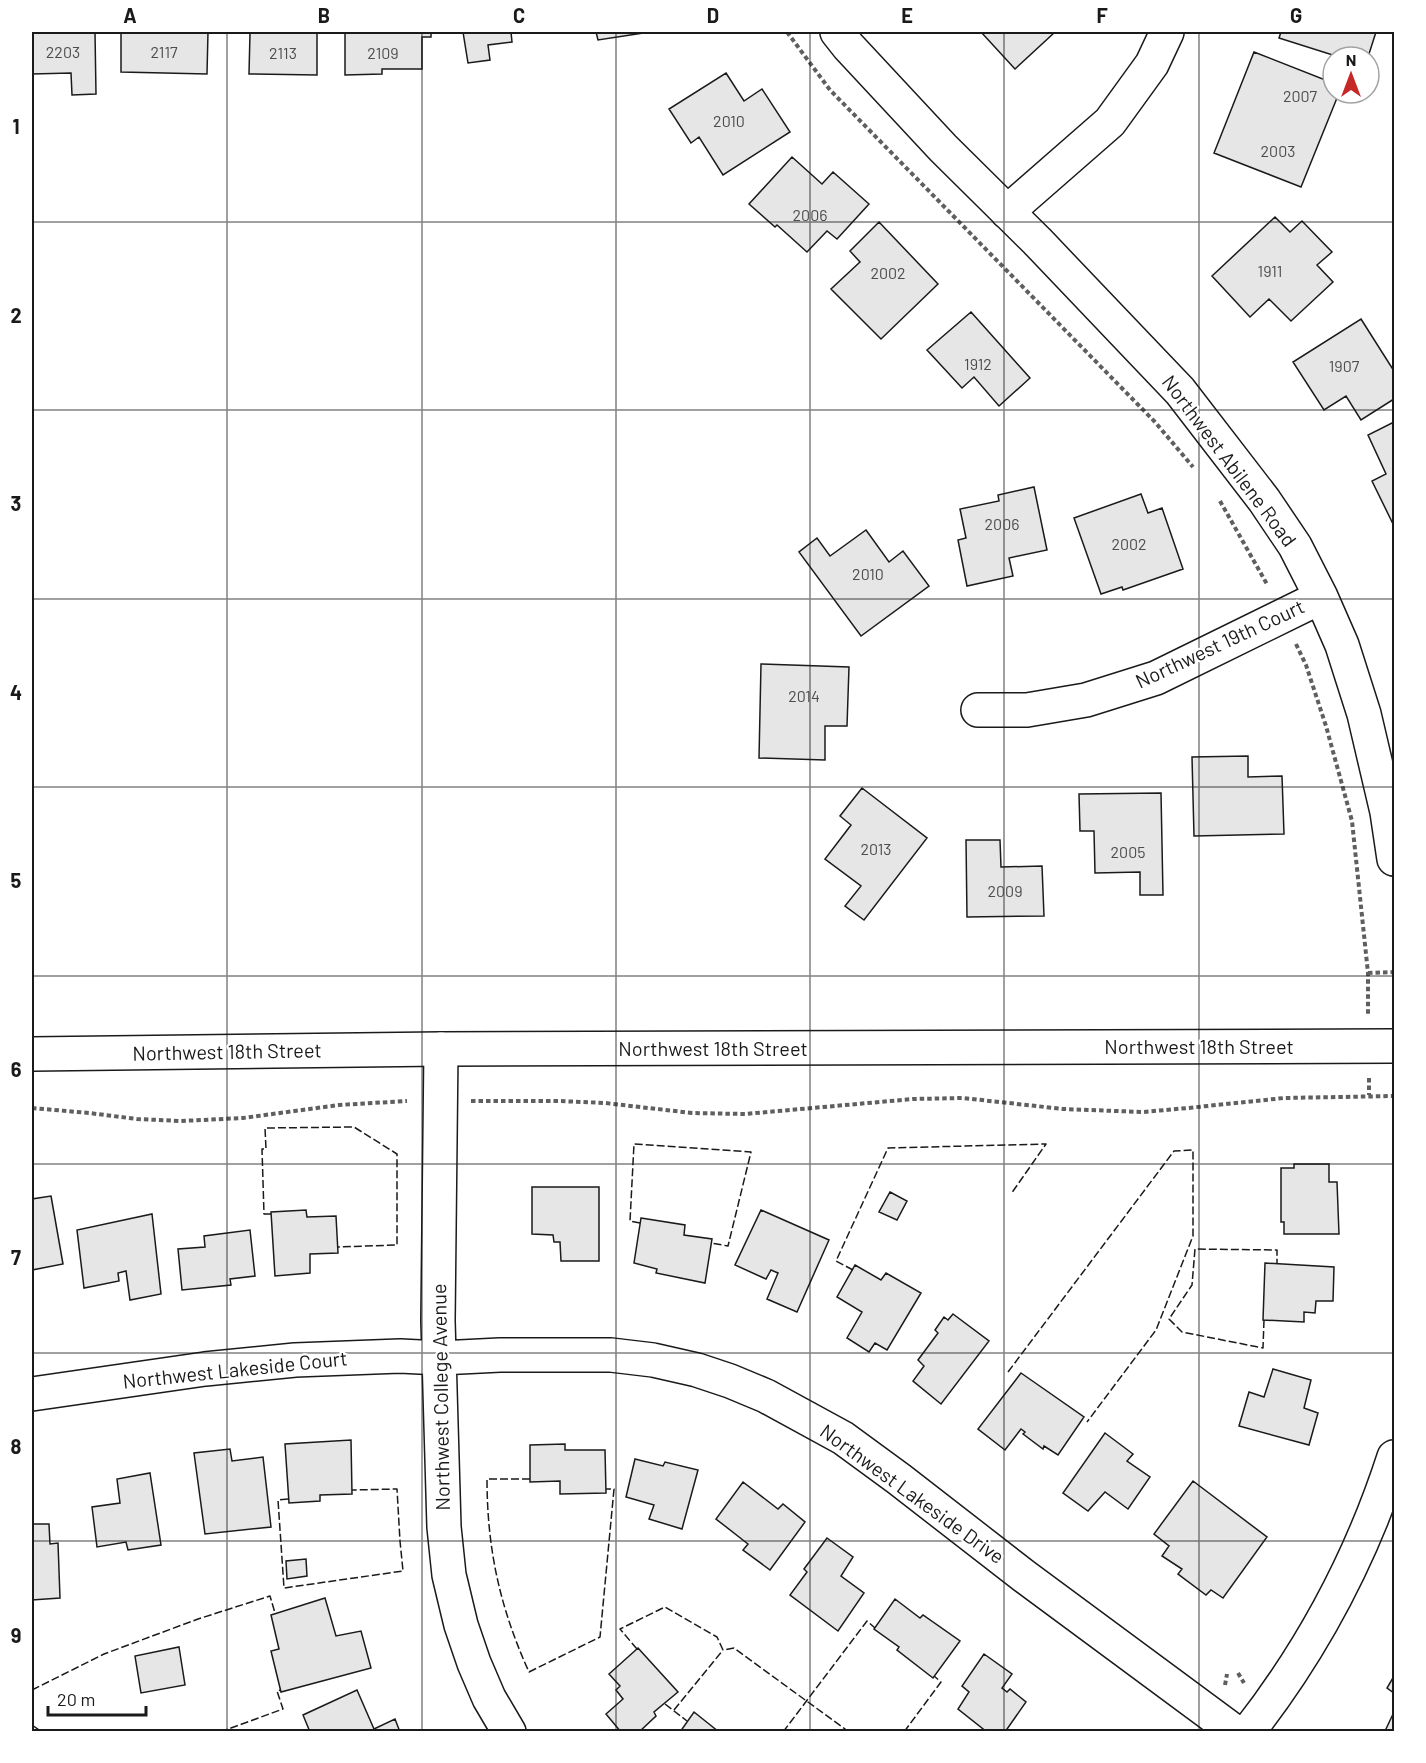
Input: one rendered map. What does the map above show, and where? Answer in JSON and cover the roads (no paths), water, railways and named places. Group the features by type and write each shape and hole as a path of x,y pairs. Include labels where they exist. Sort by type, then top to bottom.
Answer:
{"street":[{"name":"Northwest Abilene Road","path":"837,32 943,148 1098,303 1180,391 1264,500 1295,546 1342,645 1364,714 1387,812 1395,859"},
{"path":"1007,212 1110,122 1152,64 1167,32"},
{"name":"Northwest 19th Court","path":"978,710 1027,710 1086,700 1156,678 1321,597"},
{"name":"Northwest 18th Street","path":"32,1054 441,1049 1381,1046"},
{"name":"Northwest College Avenue","path":"441,1049 438,1321 444,1527 449,1575 458,1617 474,1663 495,1711 508,1731"},
{"name":"Northwest Lakeside Drive","path":"440,1358 500,1355 611,1355 697,1370 766,1396 836,1434 869,1457 1024,1576 1235,1731"},
{"name":"Northwest Lakeside Court","path":"32,1394 205,1369 295,1360 400,1356 440,1358"},
{"path":"1248,1731 1268,1706 1306,1649 1336,1597 1368,1531 1395,1457"}]}
